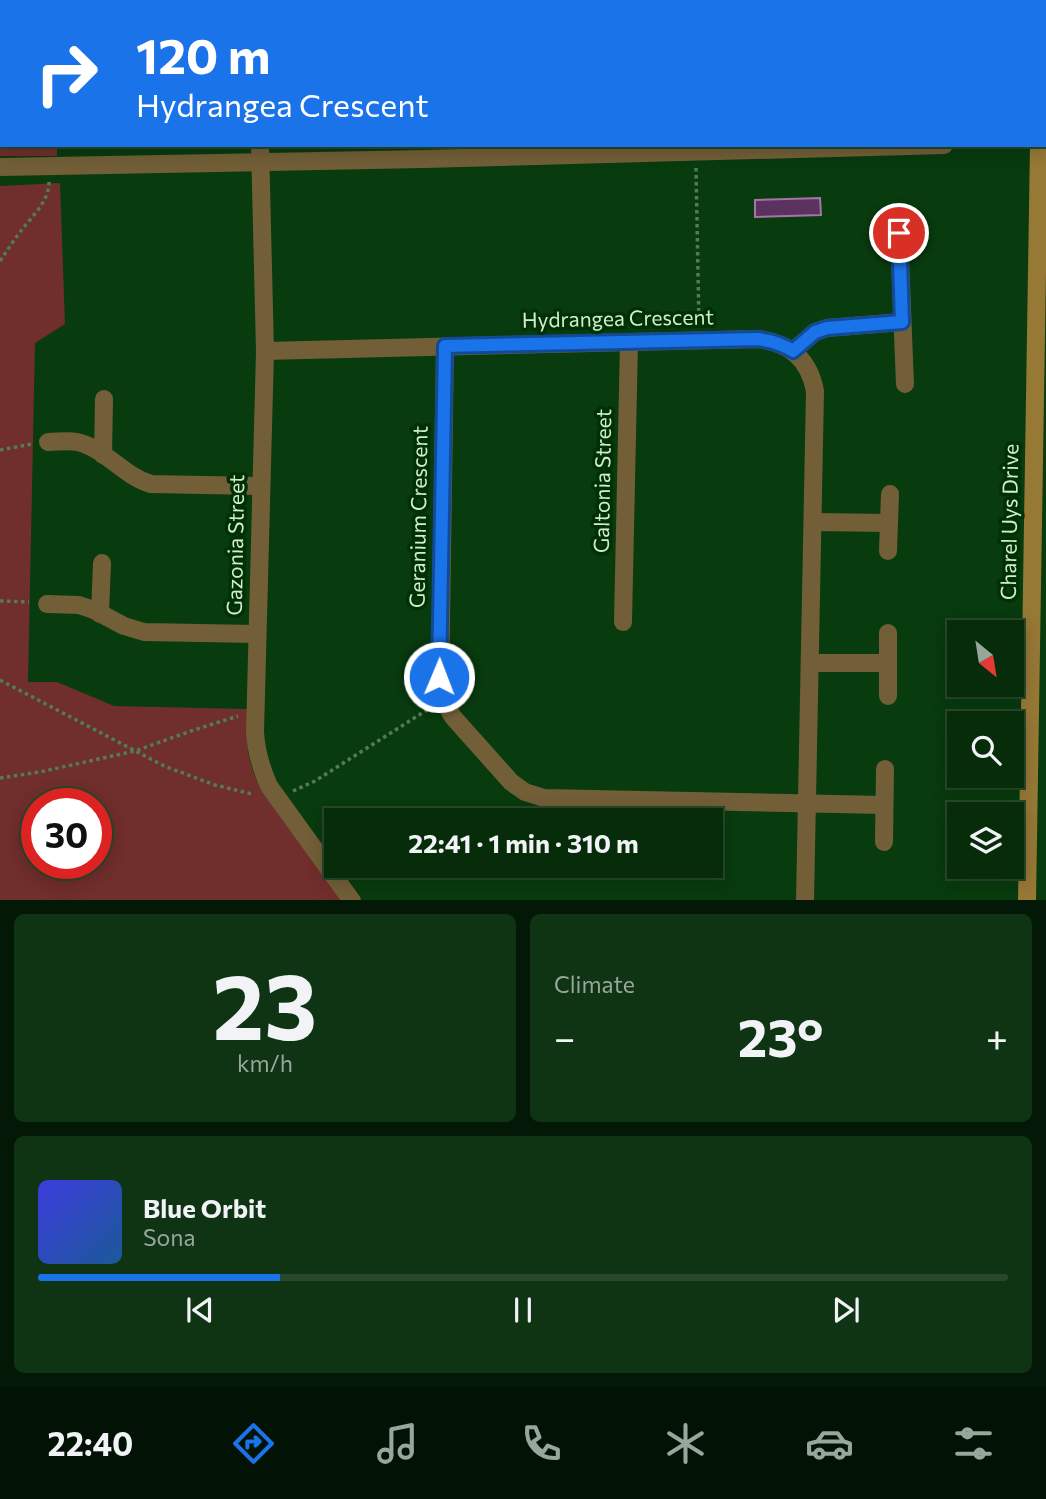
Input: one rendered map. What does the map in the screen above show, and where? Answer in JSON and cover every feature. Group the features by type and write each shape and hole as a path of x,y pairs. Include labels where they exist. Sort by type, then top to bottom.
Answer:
{"main road":[{"name":"Charel Uys Drive","path":"1027,900 1039,147"}],"street":[{"path":"0,167 260,154 696,152 873,147"},
{"name":"Gazonia Street","path":"260,154 265,351 256,746 269,786 351,900"},
{"path":"899,233 905,384"},
{"path":"805,900 815,391 808,369 793,351 815,332 827,328 902,322"},
{"name":"Hydrangea Crescent","path":"265,351 758,339 771,341 793,351"},
{"name":"Galtonia Street","path":"623,622 629,342"},
{"name":"Geranium Crescent","path":"445,346 439,677 443,699 453,717 511,782 534,796 554,799 884,804"},
{"path":"103,455 104,399"},
{"path":"48,442 79,442 136,478 151,484 260,486"},
{"path":"888,551 890,494"},
{"path":"813,522 889,523"},
{"path":"100,614 103,563"},
{"path":"47,604 79,605 124,626 144,632 257,634"},
{"path":"888,633 888,696"},
{"path":"810,663 888,663"},
{"path":"884,842 885,769"}],"path":[{"path":"696,152 700,340"},
{"path":"0,261 42,205 49,188 49,166"},
{"path":"0,450 48,442"},
{"path":"0,601 47,604"},
{"path":"0,680 164,766 215,785 278,799 315,781 443,699"},
{"path":"0,778 135,751 238,716 255,719"}],"shaded area":[{"path":"0,147 57,147 57,156 0,156"},
{"path":"60,183 65,324 35,343 28,682 57,682 114,706 247,709 250,759 261,789 342,900 0,900 0,186"}],"building":[{"path":"820,198 821,215 755,217 755,200"}],"route":[{"path":"439,677 445,346 758,339 771,341 793,351 815,332 827,328 902,322 899,233"}]}
